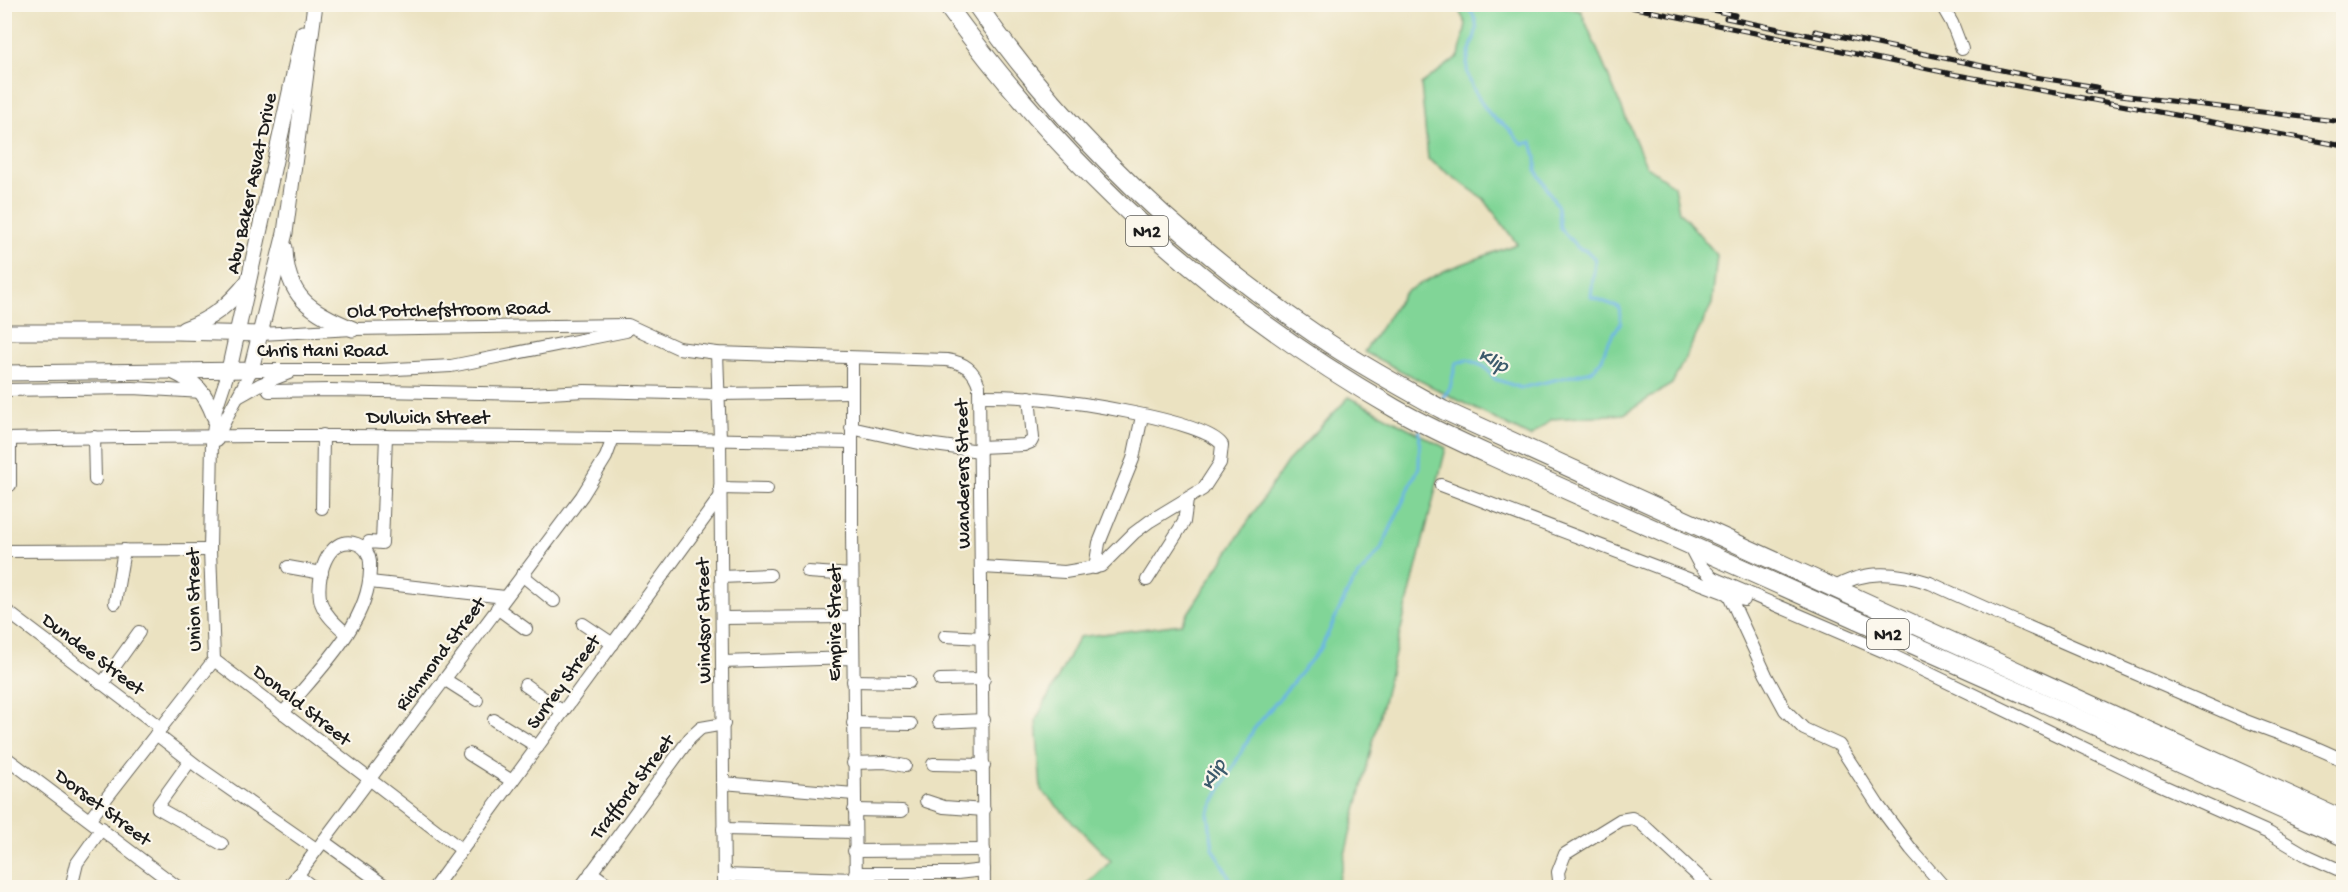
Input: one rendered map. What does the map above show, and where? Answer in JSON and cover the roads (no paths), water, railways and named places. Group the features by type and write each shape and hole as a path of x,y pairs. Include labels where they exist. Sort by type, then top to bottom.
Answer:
{"highway":[{"name":"N12","path":"946,4 1038,120 1146,231 1244,310 1308,355 1393,407 1432,429 2343,837"},
{"name":"N12","path":"976,4 1016,59 1078,132 1164,217 1210,257 1323,340 1403,388 1443,410 2343,820"}],"main road":[{"name":"Abu Baker Asvat Drive","path":"230,370 308,4"},
{"name":"Abu Baker Asvat Drive","path":"251,370 285,232 315,4"},
{"path":"285,232 288,272 299,297 322,315 353,328"},
{"path":"176,332 207,320 220,311 251,277"},
{"name":"Chris Hani Road","path":"4,332 261,334"},
{"name":"Chris Hani Road","path":"4,373 251,370"},
{"path":"173,372 193,382 203,392 214,416"}],"street":[{"path":"1941,4 1952,23 1962,49"},
{"name":"Old Potchefstroom Road","path":"261,334 353,328 617,325 635,327"},
{"name":"Wanderers Street","path":"635,327 678,348 717,353 957,362 974,373 980,396 984,888"},
{"name":"Chris Hani Road","path":"251,370 409,370 451,366 628,331 635,327"},
{"name":"Windsor Street","path":"717,353 720,439 724,881"},
{"name":"Empire Street","path":"852,358 855,880"},
{"name":"Union Street","path":"90,819 214,660 210,550 214,416 230,370"},
{"name":"Union Street","path":"215,439 251,370"},
{"path":"238,398 261,384 296,370"},
{"path":"4,390 133,388 203,392"},
{"path":"269,391 531,394 585,391 718,394 851,392"},
{"path":"980,396 1029,397 1082,404 1142,416 1210,435 1222,446 1220,463 1213,477 1203,489 1134,533 1101,566 1049,572 982,567"},
{"path":"851,428 920,442 980,449 1024,445 1031,442 1033,438 1029,397"},
{"path":"1095,568 1099,543 1133,459 1142,416"},
{"path":"322,508 323,435"},
{"name":"Dulwich Street","path":"7,439 94,437 215,439 323,435 851,442"},
{"path":"365,549 369,542 382,543 386,436"},
{"path":"94,437 95,480"},
{"name":"Richmond Street","path":"288,888 582,496 606,457 613,438"},
{"path":"7,439 10,485"},
{"path":"1441,485 1744,600"},
{"path":"720,493 767,489"},
{"name":"Surrey Street","path":"434,888 613,644 720,493"},
{"path":"1147,580 1184,522 1186,500"},
{"path":"283,713 347,634 363,609 370,582 370,567 365,549 356,543 344,542 334,546 328,554 320,589 321,602 334,623 347,634"},
{"path":"1689,545 1699,564 1729,595 1785,710 1804,729 1839,745 1878,806 1945,888"},
{"path":"115,603 124,550"},
{"path":"4,551 210,550"},
{"path":"288,567 322,573"},
{"path":"808,572 852,575"},
{"path":"1834,588 1849,579 1905,574 2138,676 2316,747 2343,761"},
{"path":"522,575 554,601"},
{"path":"721,577 770,575"},
{"path":"1713,578 1883,651 2154,782 2269,833 2306,855 2343,872"},
{"path":"370,582 505,597"},
{"path":"497,608 526,629"},
{"name":"Dundee Street","path":"4,609 102,684 190,761 388,888"},
{"path":"722,618 852,617"},
{"path":"583,624 613,644"},
{"path":"102,684 139,632"},
{"path":"945,636 983,638"},
{"path":"722,662 853,658"},
{"name":"Donald Street","path":"214,660 462,850"},
{"path":"444,679 477,700"},
{"path":"940,680 984,679"},
{"path":"853,681 909,682"},
{"path":"525,685 563,712"},
{"path":"494,720 538,747"},
{"path":"939,722 984,720"},
{"path":"853,723 911,723"},
{"name":"Trafford Street","path":"579,888 690,738 701,728 723,724"},
{"path":"470,754 513,781"},
{"name":"Dorset Street","path":"4,756 179,888"},
{"path":"190,761 158,808 222,844"},
{"path":"853,763 885,762 905,766"},
{"path":"933,764 984,765"},
{"path":"723,783 854,794"},
{"path":"926,801 944,807 984,810"},
{"path":"854,810 903,812"},
{"path":"1560,888 1558,872 1565,854 1614,822 1626,818 1641,823 1711,888"},
{"path":"70,888 77,863 102,828"},
{"path":"723,829 854,832"},
{"path":"854,851 984,850"},
{"path":"724,881 855,880 984,870"},
{"path":"591,872 613,888"},
{"path":"297,875 314,888"}],"waterway":[{"name":"Klip","path":"1441,400 1450,388 1456,363 1468,360 1485,367 1495,379 1521,388 1592,371 1602,359 1607,344 1621,322 1619,307 1591,297 1595,259 1587,251 1578,248 1560,228 1558,207 1536,170 1536,157 1532,142 1523,144 1508,128 1493,117 1480,101 1473,87 1467,68 1476,22 1465,4"},
{"name":"Klip","path":"1235,888 1213,848 1208,813 1254,729 1321,648 1351,585 1381,549 1419,467 1420,430"}],"railway":[{"path":"1616,4 1952,74 2344,146"},
{"path":"1685,4 1735,15"},
{"path":"1726,18 1823,38"},
{"path":"1815,31 2035,77 2097,87"},
{"path":"2087,91 2344,122"}]}
